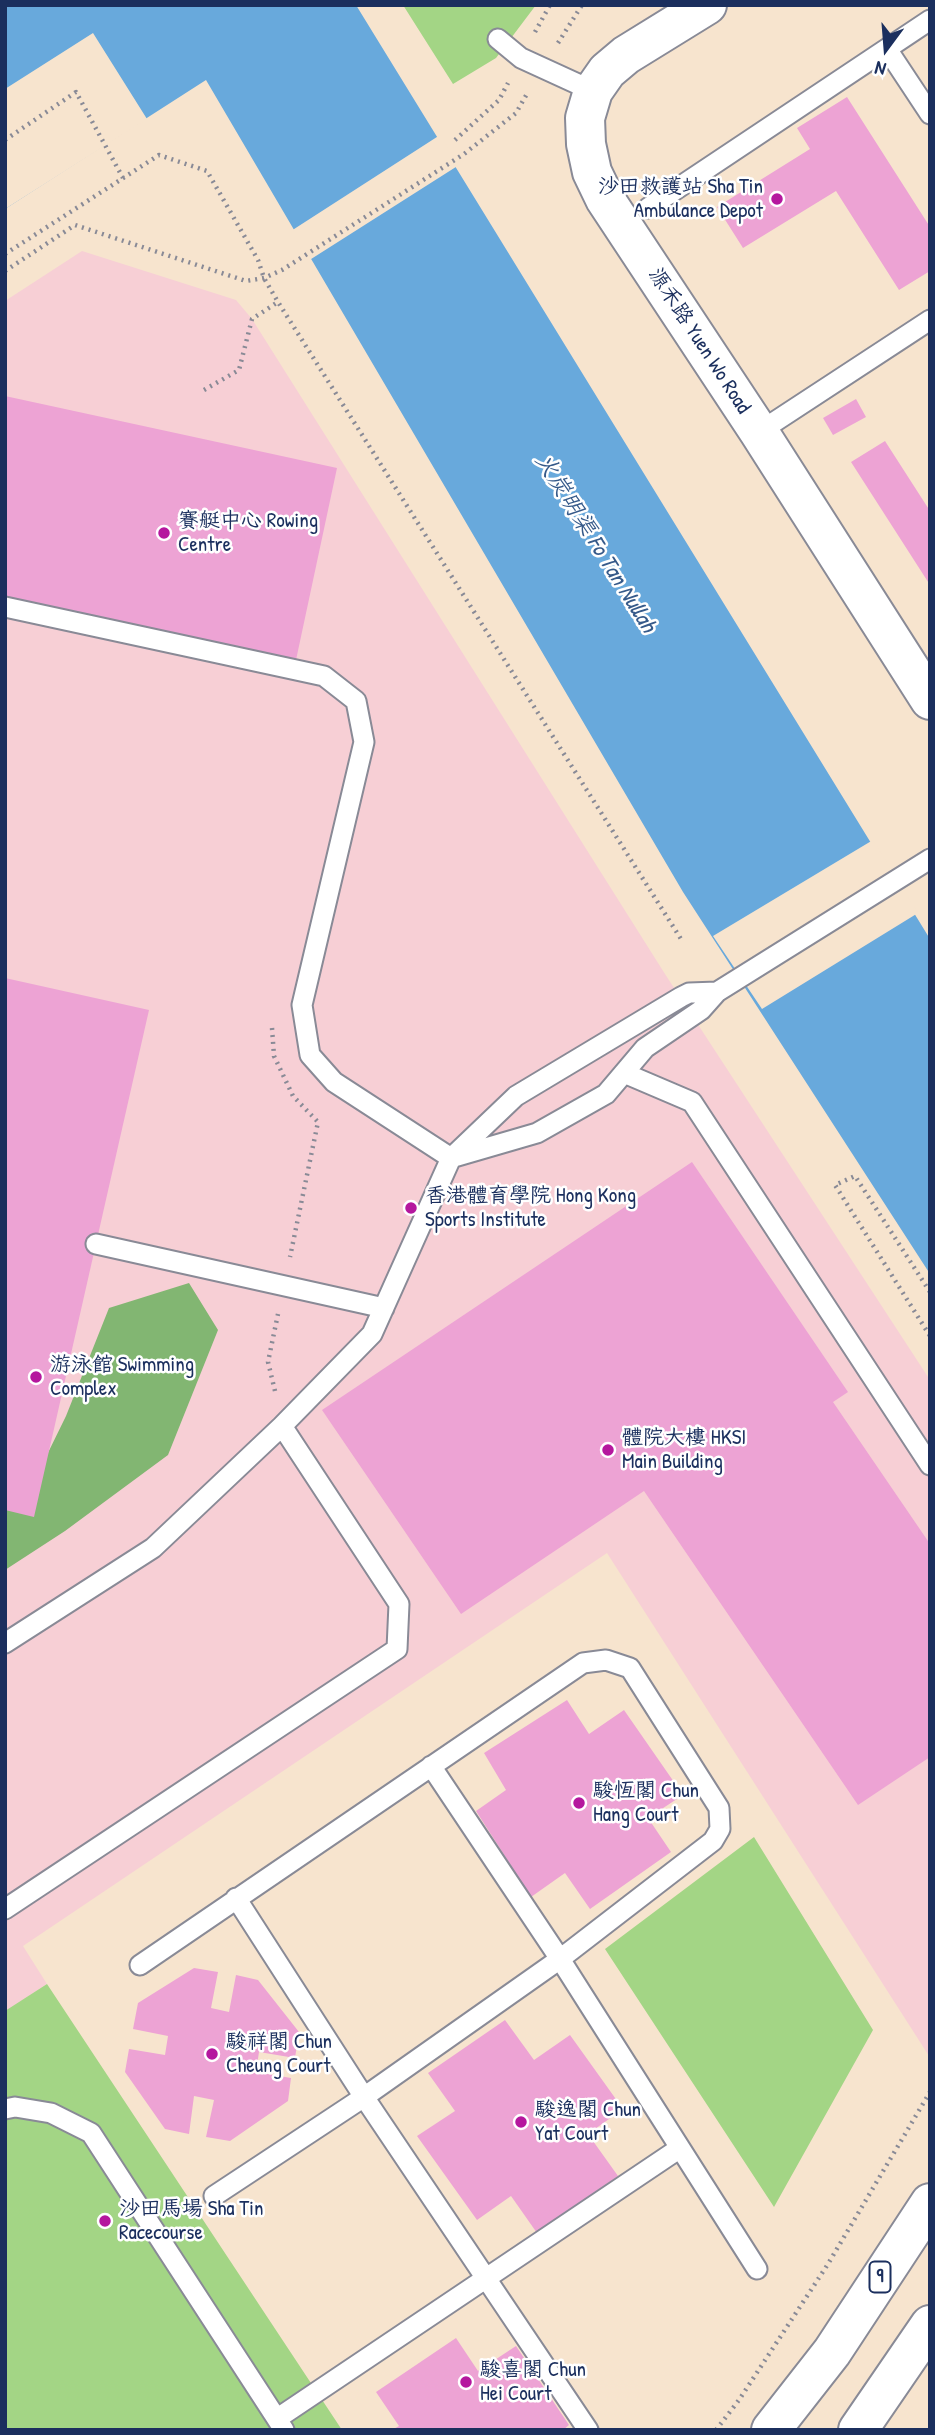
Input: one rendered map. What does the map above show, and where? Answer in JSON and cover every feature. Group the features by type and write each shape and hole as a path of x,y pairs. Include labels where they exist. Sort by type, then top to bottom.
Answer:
{"main road":[{"name":"源禾路 Yuen Wo Road","path":"707,5 626,55 607,71 593,91 585,118 586,144 592,172 600,190 930,700"},
{"name":"9","path":"771,2430 832,2352 930,2203"},
{"path":"858,2430 930,2325"}],"lane":[{"path":"648,208 930,20"},
{"path":"498,39 522,58 593,91"},
{"path":"887,49 930,114"},
{"path":"759,432 930,320"},
{"path":"5,607 324,676 356,701 364,742 302,1004 310,1055 334,1082 451,1158 537,1133 606,1094 645,1048 701,1010 717,992 930,859"},
{"path":"5,1643 153,1548 282,1426 372,1334 451,1158 516,1096 681,997 690,993 717,992"},
{"path":"624,1073 692,1102 930,1465"},
{"path":"96,1244 384,1308"},
{"path":"5,1909 397,1649 399,1604 282,1426"},
{"path":"140,1965 583,1663 606,1660 630,1668 719,1808 720,1829 713,1841 560,1959 364,2097 214,2196"},
{"path":"431,1766 560,1959 757,2269"},
{"path":"236,1898 364,2097 588,2430"},
{"path":"5,2109 15,2107 51,2113 91,2133 281,2424 486,2276 680,2148"}],"path":[{"path":"5,140 76,92 123,178"},
{"path":"5,271 75,225 246,281 264,278 282,270 464,154"},
{"path":"5,254 159,155 207,171 258,260 264,278 278,302 681,939"},
{"path":"204,390 239,370 251,319 278,302"},
{"path":"271,1016 274,1056 293,1096 318,1122 268,1362 282,1426"},
{"path":"930,1292 855,1176 835,1185 930,1336"},
{"path":"716,2430 740,2400 828,2264 930,2092"}],"shaded area":[{"name":"香港體育學院 Hong Kong Sports Institute","path":"82,251 236,300 252,319 665,974 930,1380 929,2056 607,1553 23,1946 47,1984 5,2012 5,301"}],"green space":[{"path":"403,5 536,5 496,58 453,84"},
{"path":"189,1283 218,1330 168,1455 65,1531 5,1570 5,1508 20,1510 66,1416 109,1308"},
{"path":"754,1837 873,2030 774,2207 605,1949"},
{"name":"沙田馬場 Sha Tin Racecourse","path":"47,1984 342,2430 5,2430 5,2011"}],"water":[{"name":"火炭明渠 Fo Tan Nullah","path":"5,5 356,5 930,939 930,1274 683,892 206,80 5,209"}],"pier":[{"path":"93,33 147,119 5,209 5,89"},
{"path":"440,135 459,165 308,261 291,231"},
{"path":"873,840 918,913 762,1009 713,936"}],"building":[{"name":"沙田救護站 Sha Tin Ambulance Depot","path":"847,97 930,227 930,271 899,290 836,191 743,248 717,207 810,149 797,128"},
{"name":"賽艇中心 Rowing Centre","path":"5,396 337,468 296,660 5,597"},
{"path":"856,399 866,417 833,435 823,418"},
{"path":"885,441 930,511 930,585 851,462"},
{"name":"游泳館 Swimming Complex","path":"5,978 149,1010 34,1517 5,1510"},
{"name":"體院大樓 HKSI Main Building","path":"692,1162 848,1392 833,1402 930,1544 930,1757 858,1805 644,1491 461,1614 322,1410"},
{"name":"駿恆閣 Chun Hang Court","path":"567,1700 589,1734 624,1710 683,1795 648,1818 671,1852 590,1909 565,1873 531,1897 476,1811 506,1790 484,1753"},
{"name":"駿祥閣 Chun Cheung Court","path":"194,1968 218,1972 211,2008 229,2012 236,1975 258,1980 299,2032 295,2058 259,2052 256,2072 291,2078 288,2101 230,2141 206,2137 214,2100 194,2096 189,2134 165,2129 125,2072 129,2049 165,2055 168,2036 133,2029 138,2003"},
{"name":"駿逸閣 Chun Yat Court","path":"505,2020 534,2060 570,2035 623,2109 588,2134 618,2176 537,2233 511,2196 477,2220 417,2136 455,2111 428,2073"},
{"name":"駿喜閣 Chun Hei Court","path":"456,2338 478,2371 516,2346 569,2425 563,2430 392,2430 399,2426 376,2392"}],"place":[{"name":"沙田救護站 Sha Tin Ambulance Depot","path":"777,199"},
{"name":"賽艇中心 Rowing Centre","path":"164,533"},
{"name":"香港體育學院 Hong Kong Sports Institute","path":"411,1208"},
{"name":"游泳館 Swimming Complex","path":"36,1377"},
{"name":"體院大樓 HKSI Main Building","path":"608,1450"},
{"name":"駿恆閣 Chun Hang Court","path":"579,1803"},
{"name":"駿祥閣 Chun Cheung Court","path":"212,2054"},
{"name":"駿逸閣 Chun Yat Court","path":"521,2122"},
{"name":"沙田馬場 Sha Tin Racecourse","path":"105,2221"},
{"name":"駿喜閣 Chun Hei Court","path":"466,2382"}]}
